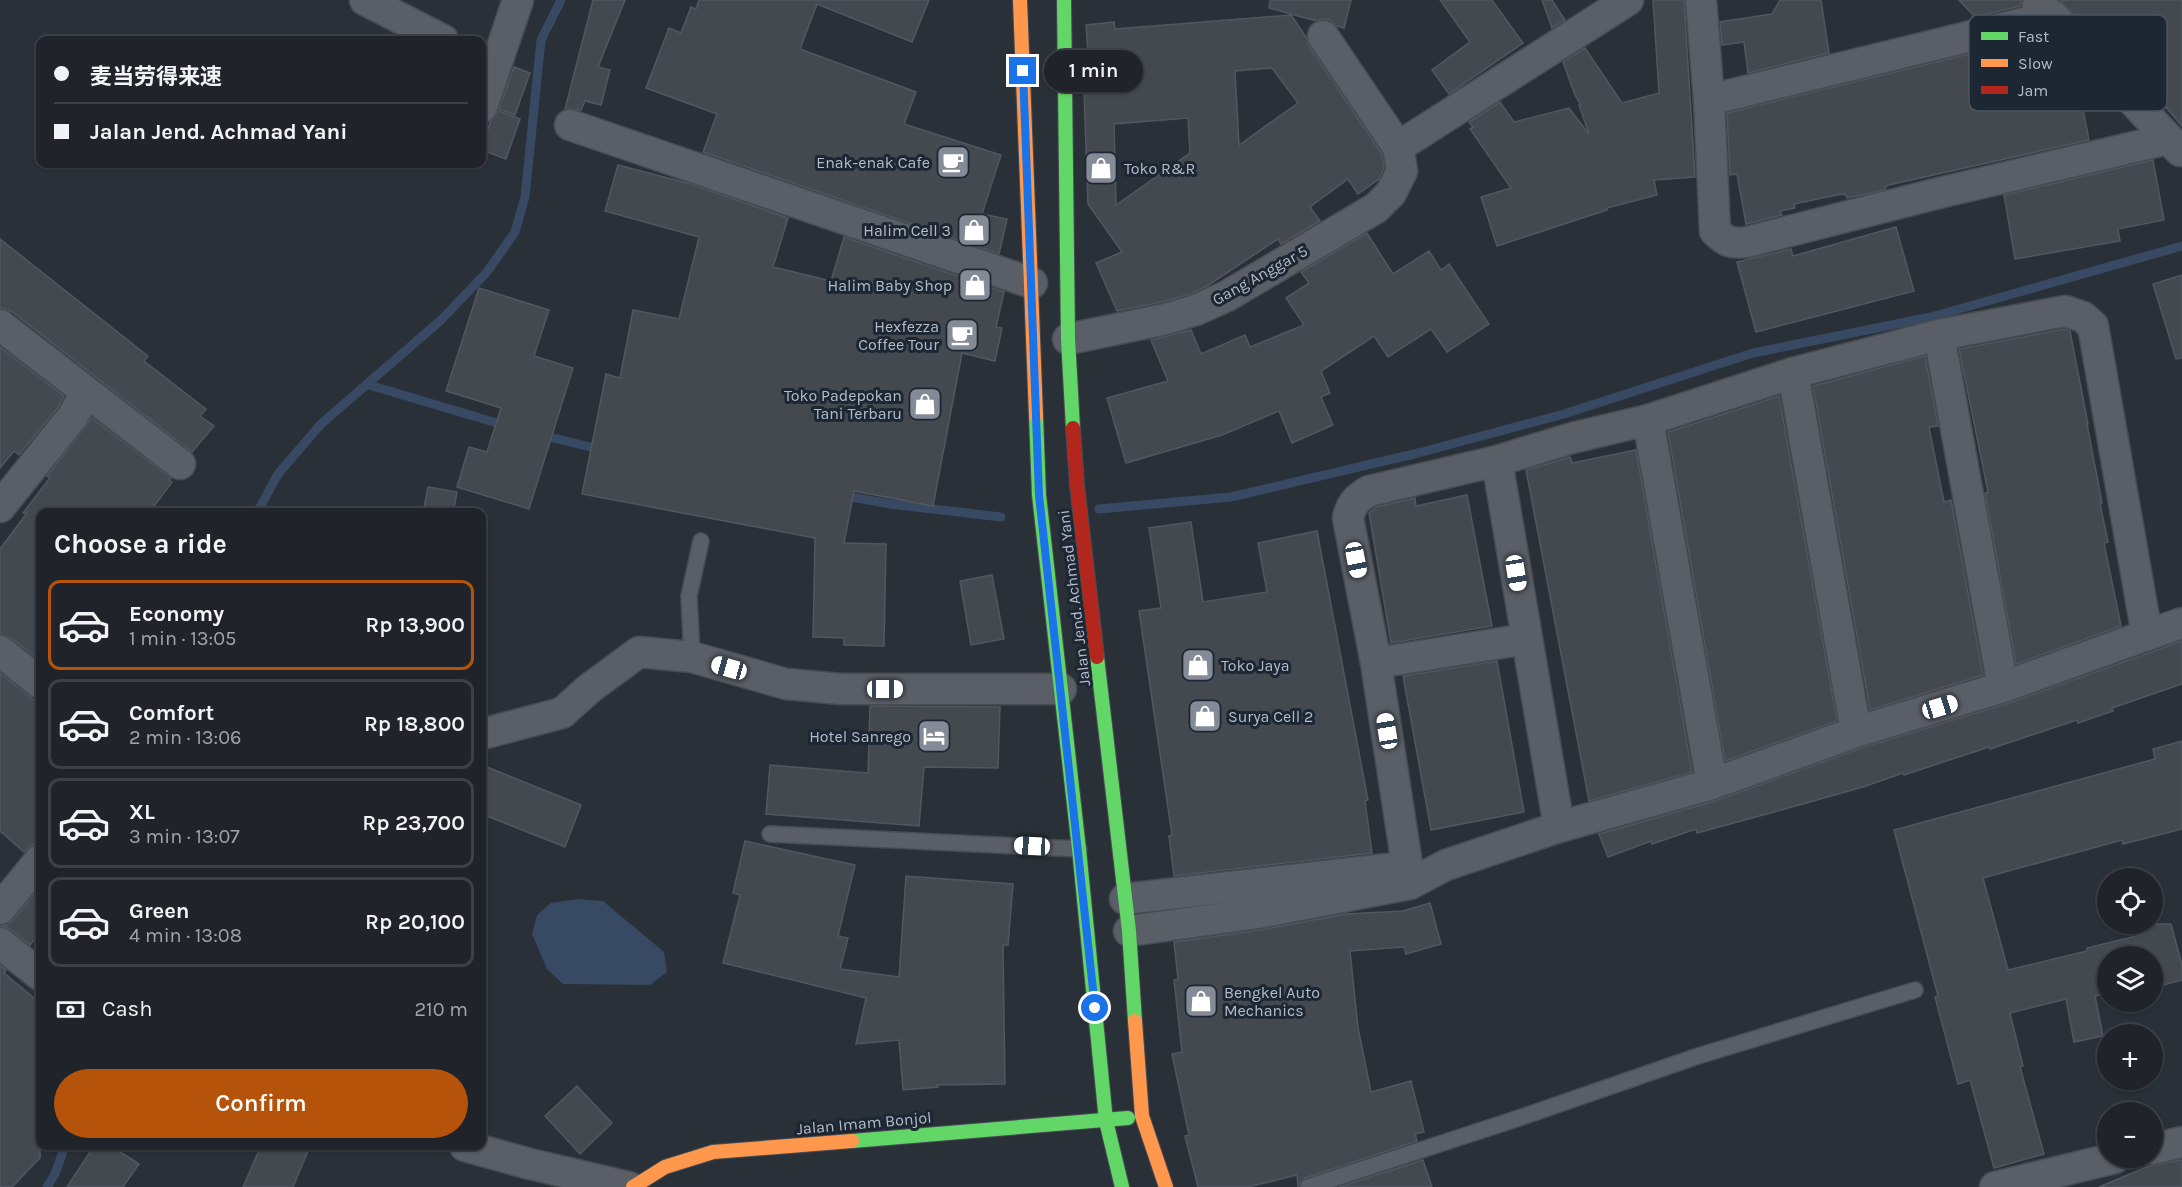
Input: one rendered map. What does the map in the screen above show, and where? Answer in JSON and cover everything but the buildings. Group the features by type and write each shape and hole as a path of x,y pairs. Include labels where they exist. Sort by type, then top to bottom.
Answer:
{"street":[{"path":"364,0 435,36"},
{"path":"488,64 518,0"},
{"name":"Jalan Jend. Achmad Yani","path":"1020,0 1039,495 1048,527 1061,689 1106,1121 1115,1138 1122,1187"},
{"name":"Jalan Jend. Achmad Yani","path":"1064,0 1068,339 1077,485 1077,522 1129,931 1142,1116 1166,1187"},
{"path":"1323,36 1398,147 1628,0"},
{"path":"1701,0 1716,231 1724,241 1733,244 1939,193 2175,146"},
{"path":"2017,15 2042,8"},
{"path":"1709,100 1969,28"},
{"path":"2141,111 2175,146"},
{"path":"570,125 1032,283"},
{"name":"Gang Anggar 5","path":"1068,339 1166,320 1227,296 1376,208 1391,193 1402,171 1398,147"},
{"path":"1409,875 1376,663 1348,518 1351,507 1358,497 1369,491 1497,461 1572,438 1648,420 1793,373 1939,335 2065,312 2083,317 2093,326 2147,635"},
{"path":"0,325 180,464"},
{"path":"1939,335 2003,687"},
{"path":"1793,373 1856,732"},
{"path":"0,506 73,416 86,393"},
{"path":"1648,420 1712,784"},
{"path":"1497,461 1559,827"},
{"path":"1129,931 1257,913 1446,865 1559,827 1712,784 1856,732 2003,687 2182,623"},
{"path":"1376,663 1526,639"},
{"path":"0,651 36,680"},
{"path":"486,733 562,713 590,688 639,652 692,657 786,684 841,689 1061,689"},
{"path":"0,909 36,865"},
{"path":"1125,900 1409,875"},
{"path":"0,943 36,972"},
{"name":"Jalan Imam Bonjol","path":"633,1187 665,1167 713,1152 1106,1121 1142,1116"},
{"path":"1115,1138 1148,1133"},
{"path":"2163,1146 2182,1142"},
{"path":"479,1150 629,1187"},
{"path":"1995,1187 2097,1162"},
{"path":"665,1167 693,1172"}],"lane":[{"path":"692,657 689,596 701,541"},
{"path":"770,834 1079,849"},
{"path":"1308,1187 1508,1122 1698,1056 1915,990"}],"water":[{"path":"578,899 603,901 664,952 667,972 650,985 563,984 547,969 532,934 537,915 551,903"}],"waterway":[{"path":"260,508 278,474 321,424 441,320 487,272 515,232 525,197 541,40 561,0"},
{"path":"1099,509 1231,497 1418,453 1564,414 1753,353 1931,317 2182,246"},
{"path":"369,385 507,426"},
{"path":"541,435 603,450"},
{"path":"841,495 890,504 1001,517"},
{"path":"47,1187 55,1174 64,1150"}],"traffic: fast":[{"path":"1064,0 1068,339 1073,428"},
{"path":"1036,416 1039,495 1079,849 1106,1121 1122,1187"},
{"path":"1097,657 1129,931 1135,1021"},
{"path":"852,1141 1128,1118"}],"traffic: slow":[{"path":"1020,0 1036,416"},
{"path":"1135,1021 1142,1116 1166,1187"},
{"path":"633,1187 665,1167 713,1152 852,1141"}],"traffic: jam":[{"path":"1073,428 1077,485 1097,657"}],"place":[{"name":"Enak-enak Cafe","path":"953,162"},
{"name":"Toko R&R","path":"1101,168"},
{"name":"Halim Cell 3","path":"974,230"},
{"name":"Halim Baby Shop","path":"975,285"},
{"name":"Hexfezza Coffee Tour","path":"962,335"},
{"name":"Toko Padepokan Tani Terbaru","path":"925,404"},
{"name":"Toko Jaya","path":"1198,665"},
{"name":"Surya Cell 2","path":"1205,716"},
{"name":"Hotel Sanrego","path":"934,736"},
{"name":"Bengkel Auto Mechanics","path":"1201,1001"}],"route":[{"path":"1023,71 1039,495 1095,1008"}]}
